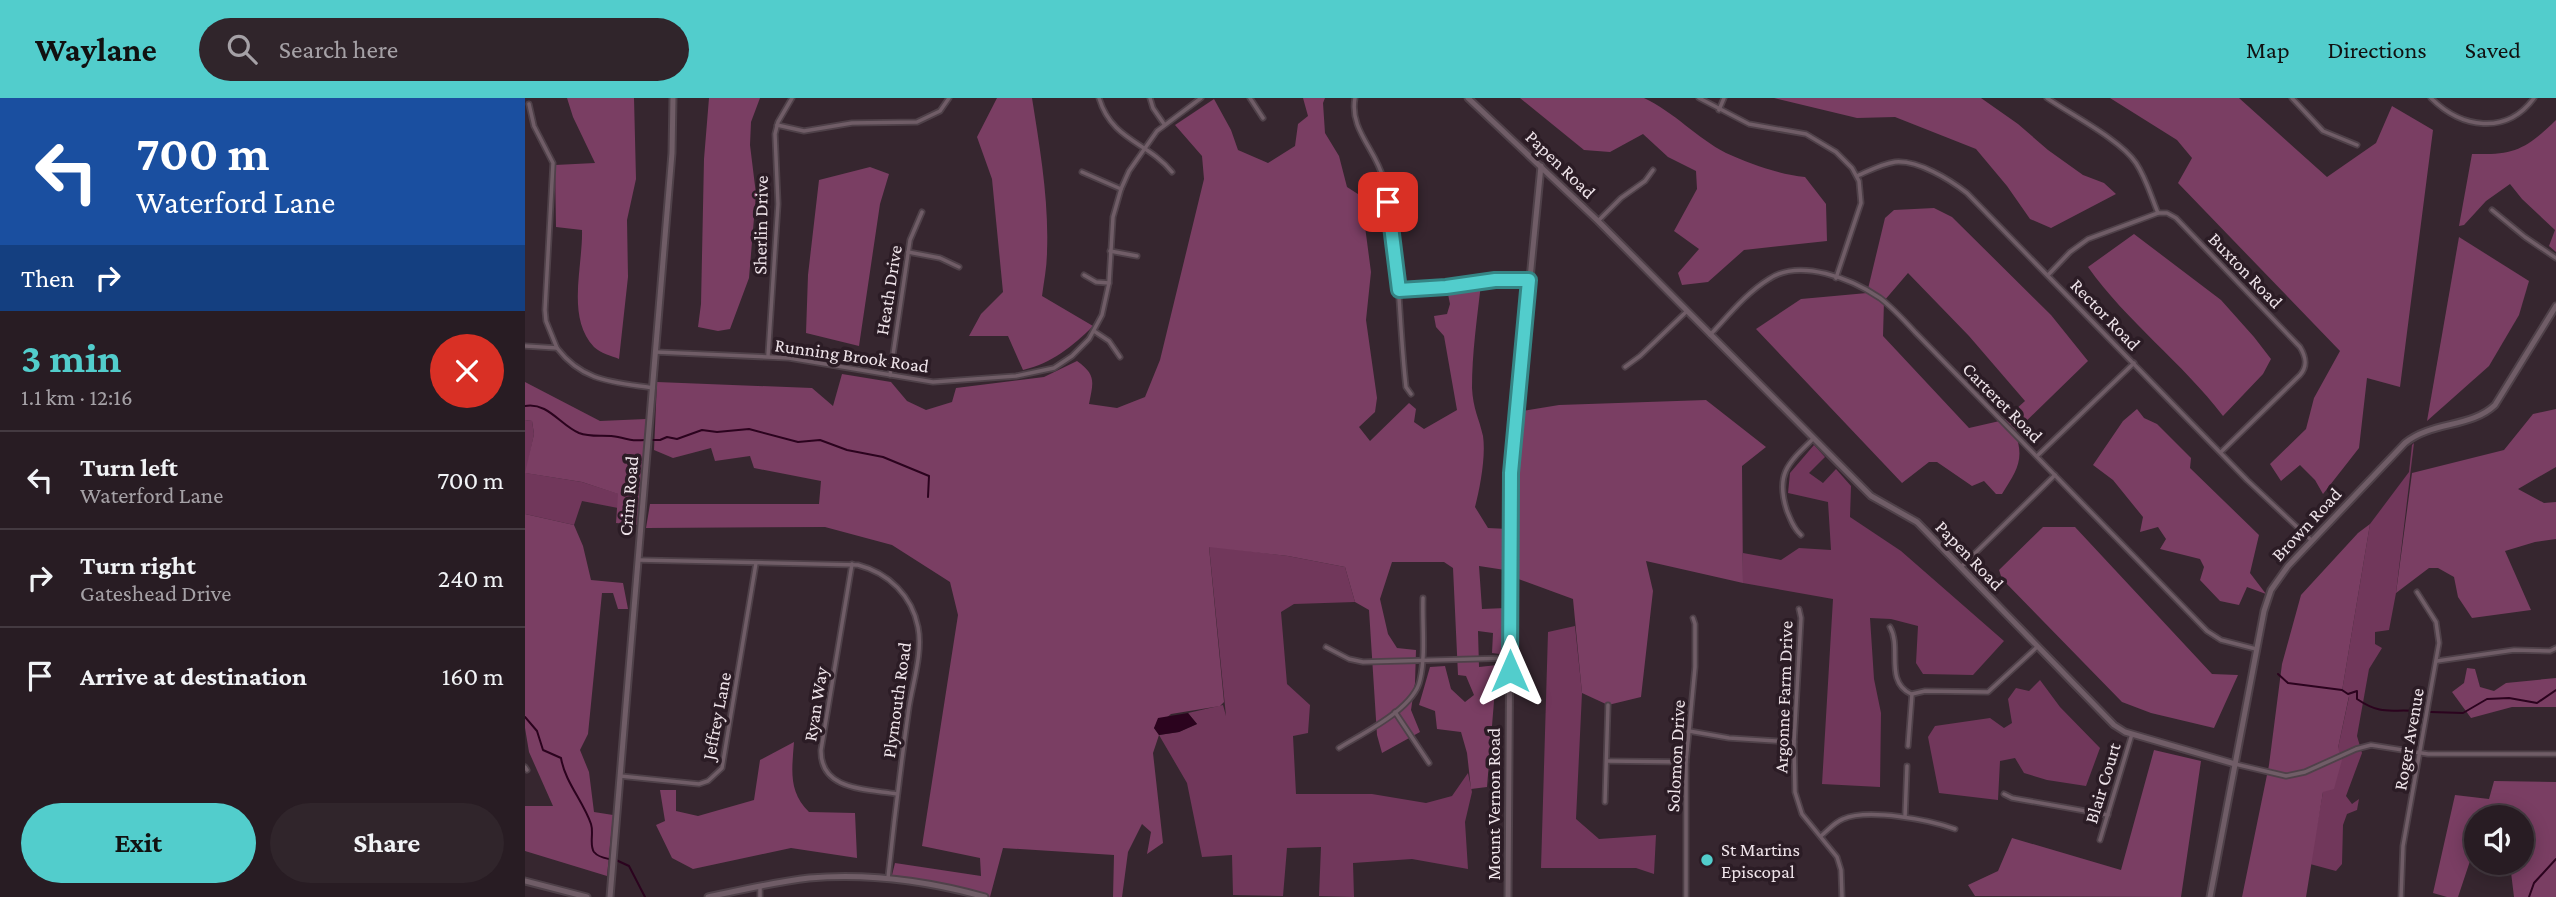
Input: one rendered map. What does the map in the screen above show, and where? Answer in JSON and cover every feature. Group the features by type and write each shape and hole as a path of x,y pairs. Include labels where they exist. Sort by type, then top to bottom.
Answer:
{"street":[{"name":"Crim Road","path":"610,897 672,152 673,98"},
{"name":"Sherlin Drive","path":"768,356 778,204 774,149 778,125 792,98"},
{"path":"778,125 804,131 852,123 917,122 940,111 949,98"},
{"path":"1099,98 1106,116 1117,131 1160,159 1172,172"},
{"path":"1150,98 1164,124"},
{"name":"Running Brook Road","path":"656,352 768,356 933,382 1016,376 1045,371 1072,356 1094,331 1105,309 1113,217 1121,189 1142,149 1164,124 1201,98"},
{"path":"1250,98 1263,118"},
{"path":"1355,98 1355,118 1384,180 1393,233 1406,387 1411,394"},
{"name":"Papen Road","path":"1468,98 1598,221 1875,500 1912,518 2119,729 2235,764 2286,776 2305,772 2363,746 2378,745 2420,753 2556,754"},
{"path":"1699,98 1749,124 1812,137 1843,159 1857,176 1861,204 1836,278"},
{"path":"1719,110 1724,98"},
{"path":"2047,98 2131,156 2145,179 2158,213 2088,239 2070,252 2048,275"},
{"path":"2292,98 2323,131 2357,145"},
{"path":"2299,104 2306,98"},
{"path":"2431,98 2451,115 2466,122 2482,124 2517,114 2534,98"},
{"path":"529,103 534,126 553,163 545,310 550,335 570,363 593,377 653,388"},
{"name":"Rector Road","path":"1857,176 1898,162 1917,166 1947,179 1975,200 2221,452 2311,540"},
{"name":"Mount Vernon Road","path":"1509,897 1511,473 1541,166"},
{"path":"1598,221 1621,198 1645,181 1653,170"},
{"path":"1082,172 1121,189"},
{"path":"1539,185 1547,179 1554,179"},
{"path":"2492,210 2556,258"},
{"name":"Heath Drive","path":"890,375 908,252 922,212"},
{"name":"Buxton Road","path":"2158,213 2167,213 2176,219 2300,347 2305,357 2300,375 2221,452"},
{"path":"1110,251 1137,256"},
{"path":"908,252 940,258 959,267"},
{"name":"Carteret Road","path":"1710,335 1748,296 1768,279 1782,272 1803,270 1836,278 1856,285 1884,301 2207,631 2221,640 2256,649"},
{"path":"1084,275 1096,282 1109,283"},
{"path":"1399,290 1495,280 1529,280"},
{"name":"Brown Road","path":"2210,897 2256,649 2271,590 2280,575 2311,540 2412,437 2432,427 2474,418 2495,405 2556,306"},
{"path":"1625,367 1687,311"},
{"path":"1094,331 1109,341 1120,357"},
{"path":"525,346 557,348"},
{"path":"2037,456 2134,363"},
{"path":"1801,535 1793,526 1783,498 1783,479 1789,463 1813,439"},
{"path":"1961,567 2055,475"},
{"name":"Plymouth Road","path":"638,560 852,564 876,571 894,584 912,607 918,627 918,656 887,879"},
{"name":"Jeffrey Lane","path":"620,776 699,784 708,781 722,768 756,562"},
{"name":"Ryan Way","path":"852,564 821,762 836,783 897,794"},
{"name":"Roger Avenue","path":"2401,897 2403,846 2439,643 2436,622 2417,592"},
{"path":"1339,748 1395,712 1413,696 1420,680 1422,661 1423,598"},
{"name":"Argonne Farm Drive","path":"1799,609 1801,618 1794,779 1798,804 1807,822 1821,836 1839,862 1842,897"},
{"name":"Solomon Drive","path":"1686,897 1686,762 1695,667 1693,618"},
{"path":"1890,627 1894,635 1896,677 1902,689 1912,694 1925,691 1988,692 2037,647"},
{"path":"1327,647 1355,661 1510,658"},
{"path":"2436,661 2514,650 2550,651 2556,648"},
{"path":"1908,746 1912,694"},
{"path":"1605,802 1608,705"},
{"path":"1395,712 1429,763"},
{"path":"1689,731 1729,738 1794,742"},
{"name":"Blair Court","path":"2100,840 2131,734"},
{"path":"1607,761 1686,762"},
{"path":"1905,817 1907,766"},
{"path":"2004,794 2012,798 2108,814"},
{"path":"1821,836 1850,817 1905,817 1927,820 1955,829"},
{"path":"708,897 827,877 887,879 950,888 985,897"},
{"path":"525,881 587,897"},
{"path":"760,887 760,897"}],"shaded area":[{"path":"567,98 634,98 636,179 627,220 628,277 619,359 594,347 585,335 580,321 578,291 582,230 556,227 555,165 595,163"},
{"path":"709,98 760,98 751,122 750,145 756,194 749,278 730,329 718,331 698,327"},
{"path":"997,98 1032,98 1047,213 1047,257 1042,296 1093,326 1061,353 1023,370 1008,336 969,336 981,314 1003,292 992,179 977,137"},
{"path":"1303,98 1325,98 1325,133 1339,156 1347,187 1361,196 1371,272 1366,320 1377,398 1375,412 1359,427 1370,441 1409,403 1416,409 1414,422 1424,429 1457,410 1444,336 1436,327 1434,316 1447,314 1450,304 1447,289 1481,284 1472,388 1483,436 1484,453 1475,507 1488,528 1508,529 1505,570 1479,566 1482,609 1506,608 1507,655 1492,653 1493,633 1478,631 1479,667 1507,664 1508,687 1495,689 1487,787 1471,789 1467,753 1461,732 1437,729 1435,711 1419,705 1430,667 1445,666 1451,689 1465,702 1474,695 1466,676 1458,675 1453,568 1444,562 1392,562 1380,599 1388,634 1397,648 1416,650 1411,710 1420,732 1382,753 1377,735 1369,610 1355,602 1345,567 1288,556 1209,547 1224,702 1220,706 1171,714 1154,728 1159,735 1153,753 1163,843 1147,854 1151,832 1142,824 1128,852 1122,897 1113,897 1114,855 1003,848 990,897 892,875 895,863 981,876 980,858 922,846 958,615 950,582 892,545 825,527 646,528 650,504 819,504 821,481 754,468 750,456 715,461 711,448 673,458 654,450 657,382 812,388 833,406 842,374 891,382 907,401 926,410 952,402 956,388 1044,377 1077,361 1091,375 1089,404 1117,408 1145,397 1160,360 1204,179 1202,156 1175,125 1214,99 1231,130 1238,150 1268,163 1295,146 1298,124 1308,116"},
{"path":"1520,98 1644,98 1726,153 1764,168 1805,177 1826,204 1827,241 1744,250 1708,282 1682,285 1678,273 1699,249 1674,231 1697,189 1696,171 1668,157 1643,134 1610,152 1584,150"},
{"path":"1774,98 1981,98 2083,175 2104,183 2116,194 2051,228 2030,219 1976,149 1895,117 1857,118"},
{"path":"2110,98 2239,98 2327,177 2376,143 2392,106 2433,130 2400,387 2367,378 2359,448 2323,494 2315,480 2300,465 2281,481 2270,464 2306,429 2314,398 2340,351 2178,183 2192,158 2177,140"},
{"path":"2556,120 2556,252 2549,246 2555,230 2510,184 2486,201 2464,225 2459,226 2472,154 2518,149 2536,138"},
{"path":"870,167 889,174 880,204 859,346 806,333 808,275 819,180"},
{"path":"1934,208 1952,217 2051,315 2088,361 2015,432 2019,450 2018,464 2002,494 1996,494 1984,481 1972,486 1937,462 1929,462 1902,483 1756,329 1801,299 1867,293 1885,218 1894,210","holes":["1908,273 1969,336 2025,401 2004,420 1969,428 1883,336 1884,301"]},
{"path":"2134,234 2221,300 2271,359 2263,374 2223,416 2120,306 2088,267"},
{"path":"2459,237 2529,281 2519,315 2489,366 2427,421"},
{"path":"525,382 600,421 646,419 638,525 616,523 618,494 582,482 525,473 534,434 532,421 525,420"},
{"path":"1706,400 1766,447 1742,466 1743,583 1646,561 1653,591 1641,697 1608,705 1582,693 1573,599 1510,576 1511,473 1517,412 1559,405"},
{"path":"2137,409 2144,418 2157,424 2191,458 2190,468 2259,535 2250,573 2266,594 2247,587 2239,605 2220,601 2200,580 2204,567 2200,559 2160,549 2166,539 2158,527 2140,532 2143,517 2113,480 2093,465 2123,421"},
{"path":"2556,409 2556,467 2518,489 2544,503 2556,502 2556,539 2505,551 2531,610 2472,618 2458,597 2454,577 2438,568 2429,568 2396,593 2412,473 2504,450 2533,414"},
{"path":"525,420 532,421 534,434 526,473 582,482 619,494 618,508 582,501 574,525 525,514"},
{"path":"2414,443 2389,630 2375,632 2375,644 2382,648 2369,669 2357,736 2362,753 2346,796 2352,804 2359,799 2357,810 2347,814 2343,825 2342,864 2336,871 2310,864 2323,792 2338,748 2349,697 2342,691 2370,524 2409,472"},
{"path":"1814,445 1825,457 1809,473 1823,483 1836,469 1851,486 1850,517 1901,551 2004,641 1973,675 1923,674 1916,663 1918,626 1891,619 1870,618 1874,679 1881,713 1880,787 1822,784 1833,599 1743,583 1743,553 1781,560 1799,548 1831,550 1828,502 1788,493 1790,473"},
{"path":"525,514 574,525 583,546 591,580 623,583 628,609 618,609 613,593 602,593 588,734 580,750 589,772 594,812 613,815 607,876 525,851 525,806 553,806 529,752 525,728"},
{"path":"2370,524 2342,691 2349,696 2338,748 2342,760 2334,789 2323,792 2306,897 2242,897 2269,765 2282,664 2301,595 2358,533"},
{"path":"2043,527 2075,527 2212,674 2238,675 2214,728 2151,713 2122,702 2002,579 1999,570"},
{"path":"1209,546 1288,556 1345,567 1355,602 1294,604 1281,612 1287,684 1310,705 1308,733 1293,736 1296,794 1372,794 1426,803 1452,796 1468,773 1472,792 1465,822 1468,869 1412,859 1353,863 1354,897 1319,896 1321,847 1287,848 1283,896 1233,895 1232,855 1202,857 1187,783 1159,735 1179,732 1197,724 1188,713 1223,705 1226,716"},
{"path":"1575,626 1582,693 1576,819 1599,839 1656,835 1654,874 1636,868 1541,868 1548,632"},
{"path":"2467,668 2475,669 2480,687 2494,691 2506,683 2556,678 2556,707 2512,707 2471,718 2452,692 2464,683"},
{"path":"2040,680 2060,707 2100,748 2086,786 2047,780 2024,773 2015,758 2000,761 1998,800 1939,793 1928,737 1935,726 1990,718 2004,728 2012,723 2008,699 2016,688 2029,691"},
{"path":"1188,713 1197,724 1179,732 1159,735 1154,728 1158,718"},
{"path":"794,742 794,788 802,804 809,812 855,813 857,858 791,848 693,869 672,858 656,825 665,821 660,790 676,790 676,811 698,816 754,800 760,760"},
{"path":"2154,750 2201,761 2181,897 1975,896 1968,885 1998,871 2012,838 2121,870"},
{"path":"2494,781 2556,782 2556,897 2514,897 2511,875 2534,875 2534,805 2464,805 2465,875 2458,897 2433,893 2455,795 2489,799"}],"waterway":[{"path":"525,406 540,407 579,433 646,440"},
{"path":"651,440 667,437 677,439 702,430 717,432 749,429 798,442 820,440 847,450 883,457 929,476 928,497"},
{"path":"2278,674 2288,683 2342,690 2348,694 2357,691 2357,699 2382,710 2422,712"},
{"path":"2431,712 2463,713 2487,699 2509,698 2537,703 2556,690"},
{"path":"525,717 537,731 543,750 561,758 566,775 591,824 594,852 609,859"},
{"path":"2529,897 2534,883 2556,859"},
{"path":"616,860 629,866 645,897"}],"place":[{"name":"St Martins Episcopal","path":"1707,860"}],"route":[{"path":"1388,202 1399,290 1495,280 1529,280 1511,473 1510,671"}]}
